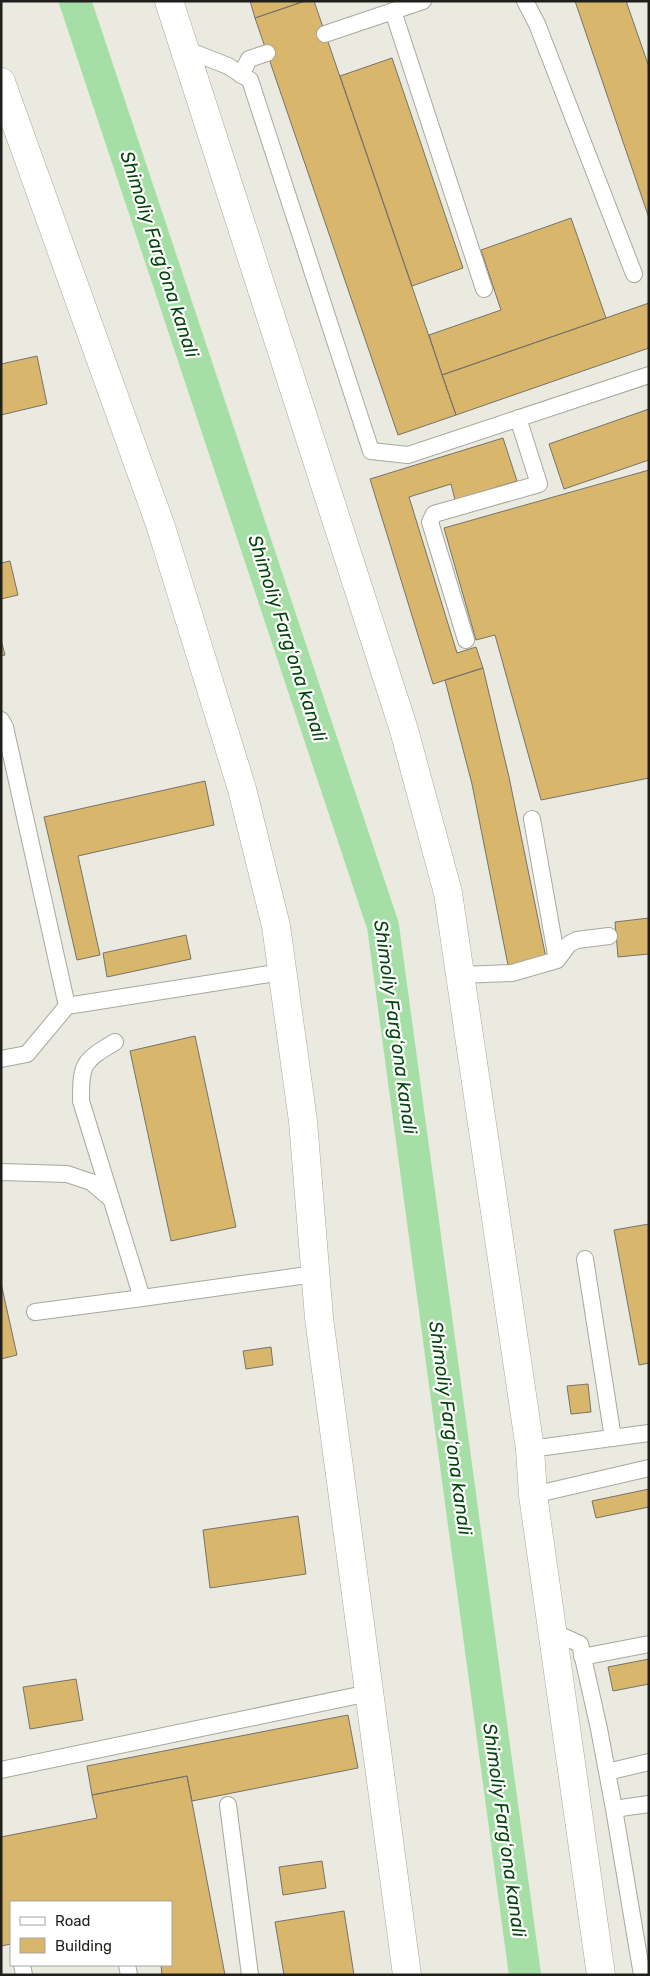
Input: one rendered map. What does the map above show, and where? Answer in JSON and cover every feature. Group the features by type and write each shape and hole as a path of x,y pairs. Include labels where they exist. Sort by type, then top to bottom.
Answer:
{"street":[{"path":"169,1 404,730 448,893 530,1449 533,1494 601,1975"},
{"path":"1,82 161,527 242,789 276,926 303,1121 319,1318 407,1975"}],"lane":[{"path":"326,34 423,1"},
{"path":"525,1 537,24 634,274"},
{"path":"393,11 484,289"},
{"path":"185,50 228,66 250,80 371,451 408,455 649,375"},
{"path":"241,75 249,59 267,53"},
{"path":"466,640 430,522 434,514 538,484 518,418"},
{"path":"1,720 5,727 67,1006"},
{"path":"532,819 557,960"},
{"path":"460,975 512,973 557,960 569,944 577,940 608,936"},
{"path":"1,1059 27,1054 67,1006 282,972"},
{"path":"115,1042 91,1056 81,1073 81,1101 142,1298"},
{"path":"1,1172 67,1174 91,1182 111,1199"},
{"path":"585,1259 613,1438"},
{"path":"35,1312 316,1274"},
{"path":"530,1449 649,1433"},
{"path":"533,1494 649,1468"},
{"path":"553,1632 580,1644 614,1809 642,1975"},
{"path":"582,1657 649,1644"},
{"path":"1,1770 369,1693"},
{"path":"607,1772 649,1762"},
{"path":"614,1809 649,1804"},
{"path":"228,1805 250,1975"}],"building":[{"path":"250,1 305,1 255,18"},
{"path":"305,1 314,1 456,415 398,435 255,18"},
{"path":"575,1 626,1 649,67 649,218"},
{"path":"392,58 463,268 412,286 340,76"},
{"path":"571,218 606,318 442,375 429,335 501,310 481,250"},
{"path":"649,303 649,348 456,415 442,375"},
{"path":"37,356 47,404 1,415 1,364"},
{"path":"649,409 649,460 564,489 549,444"},
{"path":"503,438 517,481 455,500 451,484 409,497 457,653 476,647 483,668 433,684 370,479"},
{"path":"649,470 649,778 541,800 495,635 476,640 444,528"},
{"path":"10,561 18,595 1,599 1,563"},
{"path":"1,640 5,655 1,656"},
{"path":"483,668 509,777 546,958 508,965 472,784 445,680"},
{"path":"205,781 214,825 78,856 100,955 77,960 44,817"},
{"path":"649,918 649,954 618,957 615,922"},
{"path":"186,935 191,959 107,977 103,953"},
{"path":"195,1036 236,1227 171,1241 130,1051"},
{"path":"649,1224 649,1363 639,1365 614,1230"},
{"path":"1,1283 17,1355 1,1359"},
{"path":"271,1347 273,1365 246,1369 243,1351"},
{"path":"588,1384 591,1412 571,1414 567,1386"},
{"path":"649,1489 649,1507 596,1518 592,1501"},
{"path":"298,1516 306,1574 210,1588 203,1530"},
{"path":"649,1659 649,1684 613,1691 608,1667"},
{"path":"76,1679 83,1720 30,1729 23,1687"},
{"path":"348,1715 358,1768 192,1801 187,1776 92,1795 87,1766"},
{"path":"187,1776 225,1975 162,1975 161,1966 172,1966 172,1901 10,1901 10,1944 1,1946 1,1837 97,1818 92,1795"},
{"path":"322,1861 326,1888 283,1895 279,1867"},
{"path":"344,1911 354,1975 284,1975 275,1922"}],"waterway":[{"name":"Shimoliy Fargʻona kanali","path":"75,1 383,926 525,1975"}]}
